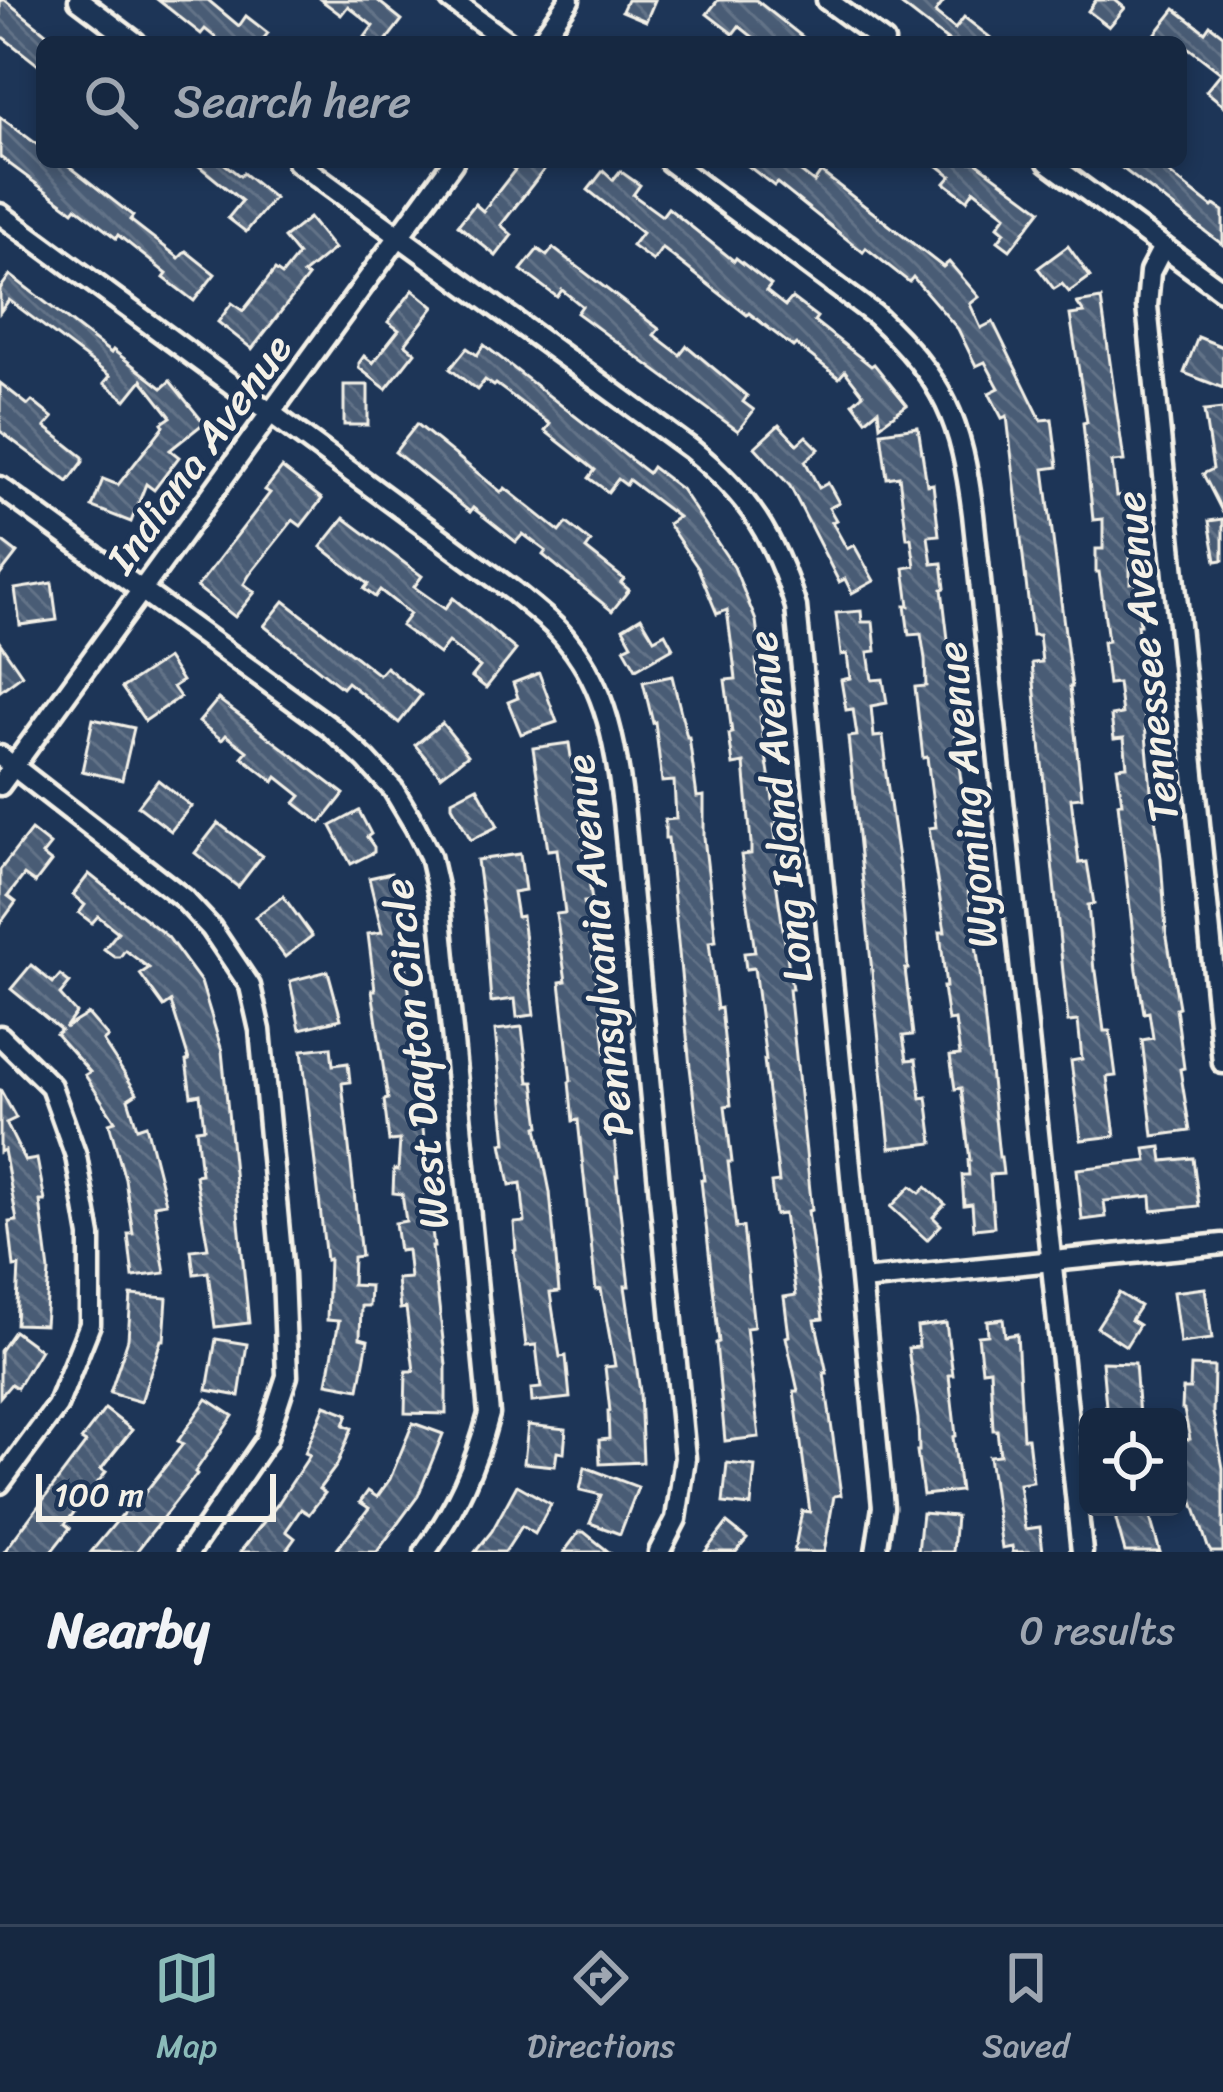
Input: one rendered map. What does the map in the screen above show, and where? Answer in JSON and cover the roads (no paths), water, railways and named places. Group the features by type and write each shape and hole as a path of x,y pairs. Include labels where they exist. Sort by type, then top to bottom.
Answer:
{"street":[{"path":"79,0 127,36"},
{"path":"452,0 500,36"},
{"path":"544,36 569,0"},
{"path":"826,0 876,36"},
{"name":"Long Island Avenue","path":"305,168 692,449 747,502 783,566 796,607 862,1280 883,1507 876,1552"},
{"name":"Indiana Avenue","path":"0,785 7,761 142,591 449,168"},
{"name":"Wyoming Avenue","path":"678,168 890,329 926,368 960,435 973,514 1082,1552"},
{"path":"1056,168 1223,290"},
{"name":"Pennsylvania Avenue","path":"0,214 513,591 569,643 592,679 608,718 623,805 685,1459 676,1519 659,1552"},
{"name":"Tennessee Avenue","path":"1163,247 1150,272 1148,306 1223,1063"},
{"name":"West Dayton Circle","path":"0,487 331,728 393,789 430,856 439,896 489,1414 477,1459 446,1523 425,1552"},
{"path":"7,761 183,898 211,928 250,986 260,1030 283,1275 286,1376 266,1440 189,1552"},
{"path":"0,1036 51,1086 76,1156 90,1235 90,1324 57,1406 0,1483"},
{"path":"862,1280 1223,1244"}]}
